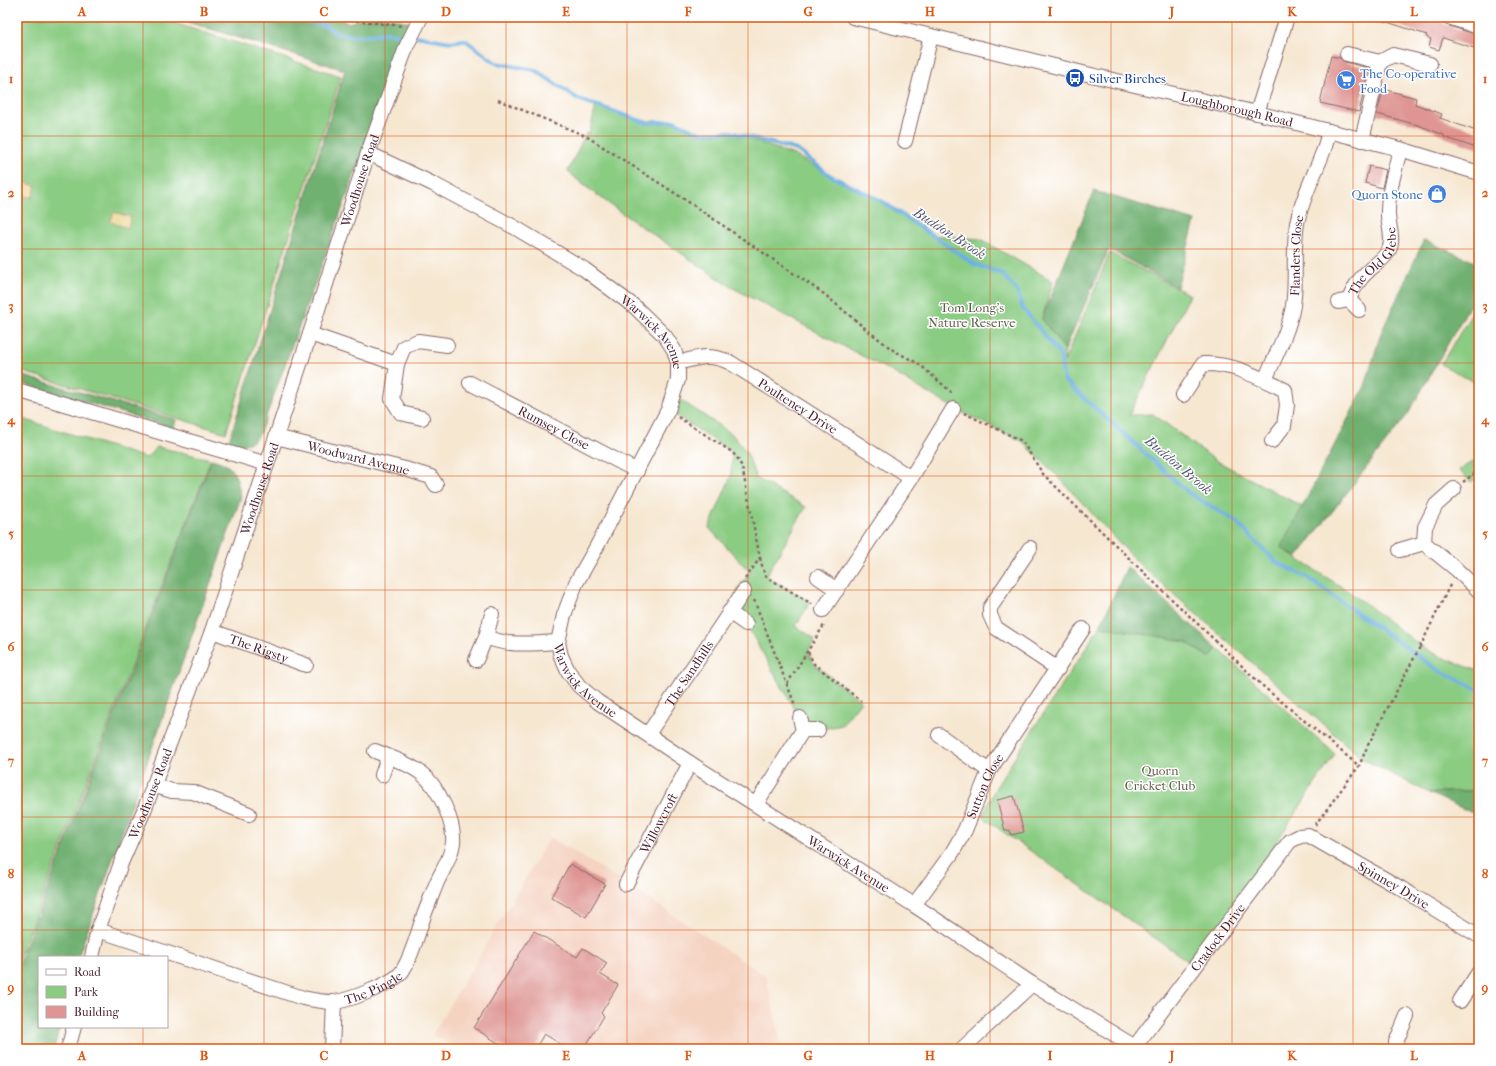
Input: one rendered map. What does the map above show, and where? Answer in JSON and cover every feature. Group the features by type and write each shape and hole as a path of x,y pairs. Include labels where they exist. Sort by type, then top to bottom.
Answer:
{"street":[{"name":"Loughborough Road","path":"854,17 1091,75 1257,113 1400,149 1479,173"},
{"path":"1257,113 1287,17"},
{"path":"1449,17 1479,27"},
{"name":"Woodhouse Road","path":"92,956 98,930 121,863 154,785 212,631 368,153 407,45 417,25"},
{"path":"905,141 931,36"},
{"path":"1348,54 1380,62 1393,55 1430,64"},
{"path":"1362,140 1380,62"},
{"name":"Flanders Close","path":"1265,380 1287,330 1292,312 1297,224 1302,204 1323,152 1329,131"},
{"name":"The Old Glebe","path":"1359,310 1344,301 1356,284 1367,272 1381,261 1389,249 1391,233 1388,217 1388,199 1400,149"},
{"name":"Warwick Avenue","path":"368,153 433,184 514,227 584,269 635,307 666,336 674,350 678,363 678,380 668,410 637,471 576,583 564,615 558,642 561,656 579,686 598,702 914,905 1032,984 1134,1048"},
{"path":"310,334 397,364"},
{"path":"422,418 401,413 392,399 397,364 404,347 418,341 447,345"},
{"name":"Poulteney Drive","path":"678,363 708,357 720,358 731,363 911,478"},
{"path":"1183,395 1203,364 1216,363 1244,370 1265,380 1284,390 1287,405 1284,426 1272,441"},
{"name":"Rumsey Close","path":"470,383 637,471"},
{"path":"17,390 267,464"},
{"path":"823,610 911,478 953,409"},
{"name":"Woodward Avenue","path":"276,437 405,469 431,477 436,485"},
{"path":"1424,543 1425,526 1436,505 1454,489"},
{"path":"1400,550 1424,543"},
{"path":"1424,543 1456,569 1479,591"},
{"path":"1030,548 990,608 990,615 996,628 1058,668"},
{"path":"818,577 837,590"},
{"name":"The Sandhills","path":"648,734 744,591"},
{"path":"729,612 746,624"},
{"path":"476,660 486,637 492,614"},
{"name":"Sutton Close","path":"914,905 952,853 965,830 989,771 1083,629"},
{"name":"The Rigsty","path":"212,631 306,665"},
{"path":"486,637 497,642 512,644 558,642"},
{"path":"756,804 802,724 818,730"},
{"path":"938,735 989,771"},
{"name":"The Pingle","path":"98,930 303,998 334,1002 391,982 403,972 412,953 425,913 438,881 448,863 453,843 453,830 448,815 430,782 422,774 408,765 375,752"},
{"path":"382,776 388,757"},
{"name":"Willowcroft","path":"626,884 690,762"},
{"path":"154,785 172,791 192,792 249,814"},
{"name":"Spinney Drive","path":"1308,835 1402,889 1479,936"},
{"name":"Cradock Drive","path":"1134,1048 1290,841 1300,836 1308,835"},
{"path":"1460,1001 1479,972"},
{"path":"962,1049 1032,984"},
{"path":"332,1049 334,1002"},
{"path":"1396,1049 1396,1042 1408,1016"},
{"path":"68,1049 74,1028"}],"path":[{"path":"345,17 350,20 417,25"},
{"path":"668,410 732,452 738,459 742,466 760,558 765,576 823,610 824,625 787,684"},
{"path":"1454,489 1479,470"},
{"path":"760,558 739,587 752,596 802,724"},
{"path":"1308,835 1358,766 1421,646 1456,569"},
{"path":"1418,651 1421,646"},
{"path":"808,651 814,664 861,701"}],"shaded area":[{"path":"550,837 626,884 766,976 782,1049 461,1049 432,1035"}],"green space":[{"path":"17,17 155,17 341,76 226,433 17,370"},
{"path":"171,17 335,17 348,23 373,17 381,17 396,19 413,24 404,40 260,433 254,440 246,444 238,444 229,441 345,70"},
{"name":"Tom Long's Nature Reserve","path":"596,106 640,121 674,121 700,133 730,132 794,155 885,204 931,235 980,239 1053,281 1042,319 1065,350 1064,362 1110,253 1190,295 1129,415 1153,414 1215,460 1303,507 1282,548 1351,593 1420,645 1441,657 1479,671 1479,790 1429,793 1363,759 1140,565 1058,477 1022,441 957,410 887,369 733,288 623,214 581,183 568,171 586,133 589,134"},
{"path":"1094,191 1195,221 1177,287 1109,249 1065,350 1042,319"},
{"path":"1424,240 1479,264 1479,289 1408,414 1297,557 1281,548 1365,386 1381,333"},
{"path":"1479,302 1479,385 1441,364"},
{"path":"17,374 176,420 174,428 17,382"},
{"path":"673,395 732,434 747,453 756,478 806,507 766,576 810,602 796,626 815,639 808,652 814,664 861,701 842,725 818,730 800,718 746,624 729,612 739,587 750,572 709,528 731,476 732,452 668,410"},
{"path":"17,417 146,458 157,447 211,459 17,963"},
{"path":"1479,454 1479,478 1470,482 1459,470 1475,460"},
{"path":"212,459 220,462 234,472 241,497 78,956 38,956 38,1028 60,1028 54,1049 17,1049 17,969"},
{"path":"1127,567 1217,648 1210,658 1184,641 1100,626"},
{"name":"Quorn Cricket Club","path":"1100,626 1148,635 1151,634 1217,648 1335,754 1250,882 1219,935 1195,966 982,817 996,787"},
{"path":"1479,790 1479,816 1429,793"}],"sand":[{"path":"19,181 36,186 32,198 17,193"},
{"path":"114,212 131,217 128,228 110,222"}],"building":[{"path":"1378,17 1421,17 1442,22 1446,25 1478,35 1474,48 1443,38 1439,50 1429,47 1431,39 1426,37 1427,35 1378,19"},
{"name":"The Co-operative Food","path":"1331,56 1340,58 1345,62 1369,68 1359,112 1320,103"},
{"path":"1383,89 1416,98 1415,104 1442,114 1440,118 1479,132 1479,149 1444,137 1444,135 1418,125 1377,114"},
{"path":"1369,166 1386,170 1382,188 1365,183"},
{"path":"1014,796 1024,832 1011,835 1010,830 1005,831 997,800"},
{"path":"570,864 605,884 586,917 551,897"},
{"path":"534,931 577,957 583,948 607,963 600,974 618,985 601,1013 604,1016 584,1049 569,1049 544,1034 535,1049 508,1049 474,1028"}],"waterway":[{"name":"Buddon Brook","path":"288,17 291,19 325,25 337,34 364,36 387,33 450,42 465,40 496,63 535,70 578,99 647,123 674,121 700,133 730,132 797,150 831,176 880,200 976,265 1001,273 1016,289 1022,307 1060,355 1064,380 1189,493 1235,521 1276,562 1306,577 1438,670 1479,690"}],"place":[{"name":"Silver Birches","path":"1075,78"},
{"name":"The Co-operative Food","path":"1346,80"},
{"name":"Quorn Stone","path":"1437,194"}]}
